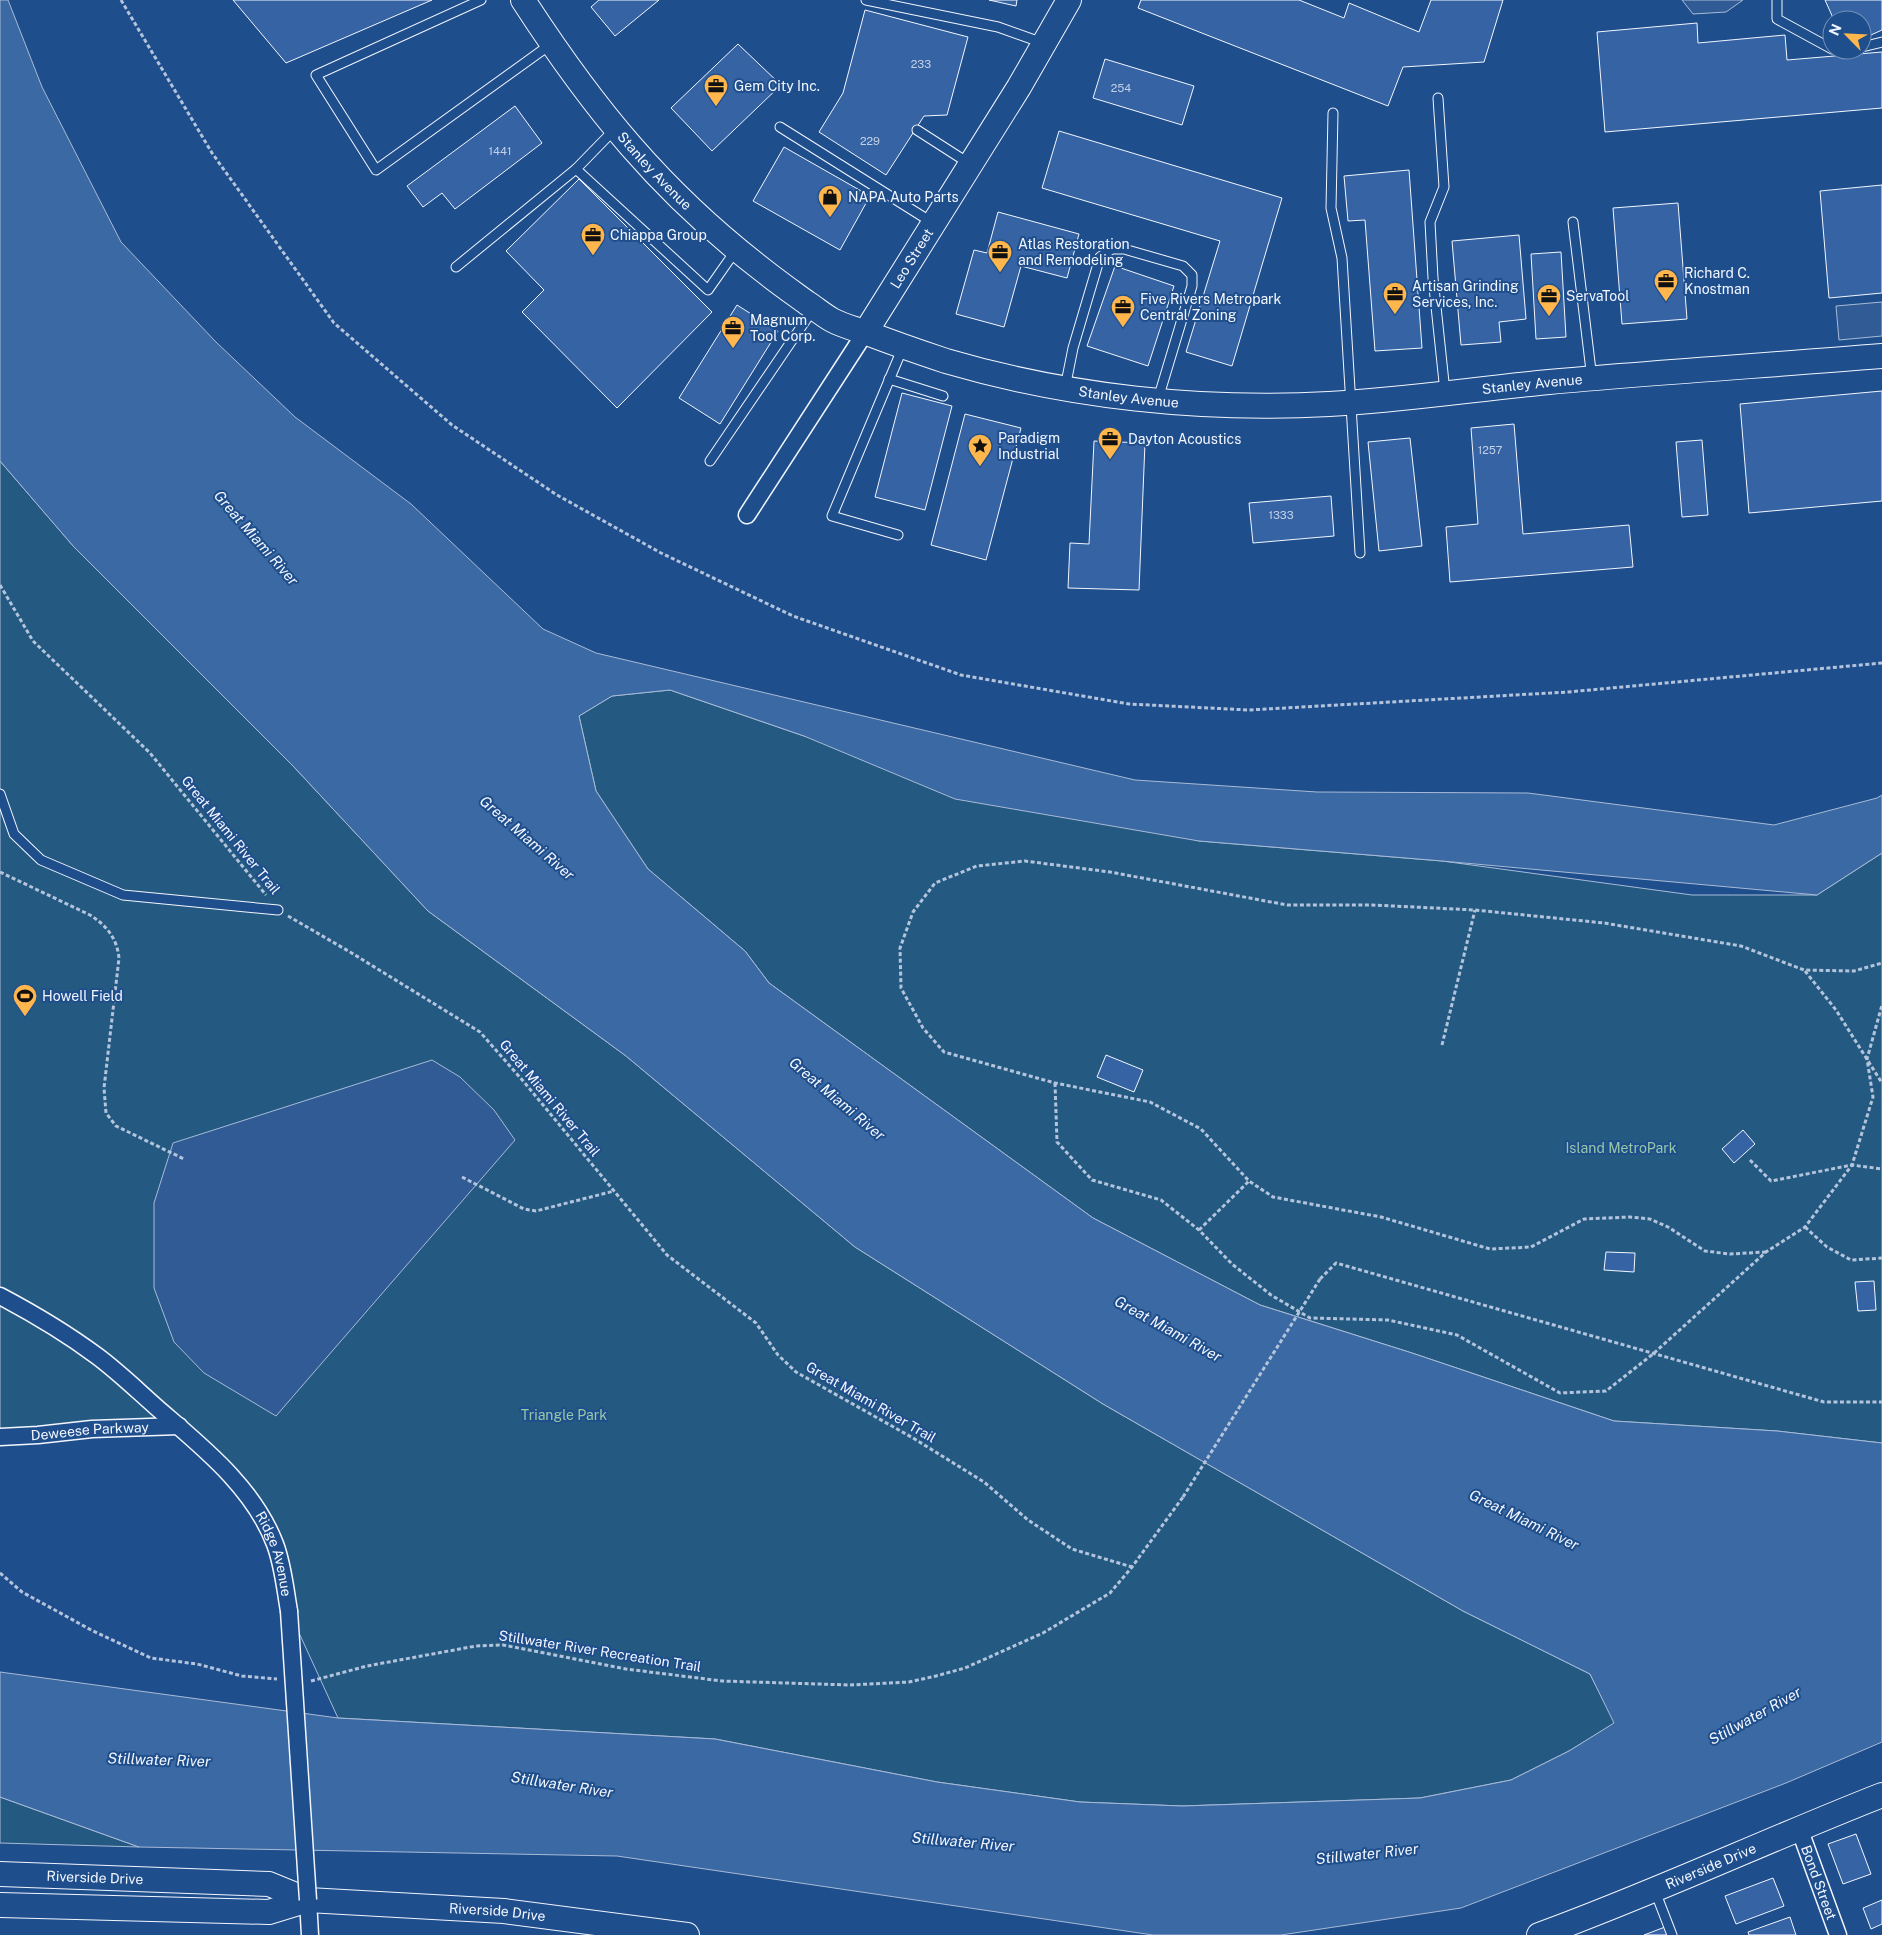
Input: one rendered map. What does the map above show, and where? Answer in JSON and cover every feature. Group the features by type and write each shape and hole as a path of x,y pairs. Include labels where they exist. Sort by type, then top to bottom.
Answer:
{"street":[{"name":"Stanley Avenue","path":"523,0 552,44 615,129 686,207 737,250 831,320 903,347 972,368 1033,382 1105,394 1157,400 1251,406 1350,403 1592,379 1882,356"},
{"name":"Leo Street","path":"748,514 934,223 1069,0"},
{"name":"Ridge Avenue","path":"0,1296 30,1312 98,1357 179,1426 222,1466 245,1492 275,1544 283,1573 289,1610 310,1935"},
{"name":"Deweese Parkway","path":"0,1437 38,1435 92,1428 179,1426"},
{"name":"Riverside Drive","path":"1539,1935 1583,1919 1882,1795"},
{"name":"Bond Street","path":"1799,1828 1838,1935"},
{"name":"Riverside Drive","path":"0,1874 269,1884 308,1900 504,1911 637,1932 687,1935"},
{"name":"Riverside Drive","path":"0,1905 269,1912 308,1900"}],"lane":[{"path":"481,0 316,75 376,170 552,44"},
{"path":"866,0 998,27 1044,43"},
{"path":"1777,0 1777,19 1822,43"},
{"path":"1438,98 1444,187 1430,222 1433,278 1445,394"},
{"path":"1333,112 1331,208 1342,258 1360,553"},
{"path":"780,127 934,223"},
{"path":"456,267 576,169 615,129"},
{"path":"918,130 970,164"},
{"path":"576,169 708,290 737,250"},
{"path":"1573,222 1592,379"},
{"path":"1065,388 1073,348 1100,257 1112,249 1124,249 1183,266 1192,275 1192,286 1157,400"},
{"path":"710,461 814,308"},
{"path":"898,535 832,516 903,347"},
{"path":"889,379 943,396"},
{"path":"0,794 14,834 41,860 123,895 278,910"},
{"path":"1655,1889 1672,1935"}],"path":[{"path":"121,0 212,153 334,323 452,425 557,495 661,553 793,616 961,675 1129,704 1249,710 1568,692 1882,663"},
{"name":"Great Miami River Trail","path":"0,585 32,641 150,753 278,910 480,1032 668,1255 756,1323 778,1355 796,1372 913,1438 984,1482 1028,1520 1072,1549 1132,1567"},
{"path":"1766,1252 1730,1254 1704,1251 1668,1227 1650,1219 1630,1218 1584,1219 1531,1247 1490,1248 1381,1217 1273,1196 1249,1181 1202,1129 1150,1102 1055,1083 944,1052 923,1028 901,988 900,948 914,912 935,883 977,866 1025,861 1110,872 1287,905 1372,905 1475,910 1604,923 1741,946 1804,970 1854,971 1882,963"},
{"path":"0,872 90,915 99,921 114,939 118,947 118,958 104,1088 106,1113 116,1126 184,1159"},
{"path":"1442,1045 1475,910"},
{"path":"1804,970 1836,1010 1882,1083"},
{"path":"1055,1083 1058,1142 1092,1180 1161,1200 1199,1230 1232,1264 1271,1295 1310,1318 1388,1320 1457,1334 1560,1393 1606,1391 1653,1354 1766,1252 1805,1227 1852,1166 1873,1097 1867,1059 1882,1005"},
{"path":"1750,1160 1771,1181 1852,1166 1882,1170"},
{"path":"462,1177 524,1209 536,1211 614,1191"},
{"path":"1199,1230 1249,1181"},
{"path":"1805,1227 1827,1246 1851,1260 1882,1258"},
{"name":"Stillwater River Recreation Trail","path":"307,1682 367,1666 476,1646 503,1645 626,1669 722,1681 820,1685 882,1685 908,1682 966,1668 1043,1633 1110,1593 1132,1567 1183,1497 1320,1279 1336,1264 1653,1354"},
{"path":"1653,1354 1824,1402 1882,1402"},
{"path":"0,1573 22,1592 93,1631 150,1658 197,1664 242,1676 279,1679"}],"green space":[{"name":"Triangle Park","path":"0,461 74,547 294,767 428,911 626,1056 855,1247 1103,1404 1463,1611 1590,1674 1615,1723 1569,1751 1511,1780 1420,1798 1182,1806 1080,1802 937,1782 715,1739 338,1718 289,1611 263,1521 179,1427 0,1437"},
{"name":"Island MetroPark","path":"670,690 804,736 1199,841 1442,861 1692,895 1817,895 1882,853 1882,1443 1777,1431 1614,1421 1412,1353 1260,1305 1093,1218 769,983 745,951 648,869 596,791 579,716 612,696"},
{"path":"0,1797 139,1847 0,1843"}],"shaded area":[{"path":"1682,0 1743,0 1726,12 1693,14"},
{"path":"1882,302 1882,336 1839,340 1836,306"},
{"path":"432,1060 460,1077 494,1110 515,1140 276,1416 204,1373 174,1342 154,1288 154,1203 173,1143"}],"water":[{"path":"0,0 8,0 42,87 121,242 216,342 295,417 411,504 543,629 596,653 1135,780 1317,792 1528,793 1774,825 1877,798 1882,795 1882,853 1817,895 1199,841 955,799 804,736 670,690 612,696 579,716 596,791 648,869 745,951 769,983 1093,1218 1260,1305 1412,1353 1614,1421 1777,1431 1882,1443 1882,1742 1786,1783 1461,1908 1281,1935 1153,1935 617,1856 139,1847 0,1797 0,1672 338,1718 715,1739 937,1782 1080,1802 1182,1806 1420,1798 1511,1780 1569,1751 1614,1723 1590,1674 1463,1611 1103,1404 855,1247 626,1056 428,911 294,767 74,547 0,461"}],"building":[{"path":"233,0 432,0 286,63"},
{"path":"599,0 659,0 615,36 591,7"},
{"path":"989,0 1017,0 1016,6"},
{"path":"1141,0 1299,0 1344,18 1349,3 1419,32 1431,0 1503,0 1484,62 1403,67 1388,106 1138,8"},
{"path":"1825,0 1882,0 1882,30 1872,34 1872,10 1830,10"},
{"path":"865,10 968,37 947,115 924,116 886,175 819,132 843,93"},
{"path":"1697,23 1698,43 1785,35 1787,60 1822,57 1822,60 1872,60 1872,53 1882,52 1882,108 1605,132 1597,32"},
{"path":"738,44 781,85 712,151 671,108"},
{"path":"1105,59 1194,86 1182,125 1093,98"},
{"path":"515,106 542,143 455,209 442,193 423,207 407,186"},
{"path":"1059,131 1282,198 1232,366 1186,352 1220,241 1042,188"},
{"path":"784,147 870,196 840,250 753,201"},
{"path":"1409,170 1422,348 1375,351 1365,220 1348,221 1344,176"},
{"path":"579,179 712,312 617,408 522,312 544,290 506,251"},
{"path":"1882,185 1882,293 1829,298 1820,191"},
{"path":"1678,203 1687,319 1622,324 1613,208"},
{"path":"998,212 1079,234 1067,278 1021,266 1004,327 956,314 974,250 987,253"},
{"path":"1519,235 1526,319 1499,322 1501,342 1461,345 1452,241"},
{"path":"1561,252 1566,337 1536,339 1531,254"},
{"path":"1115,266 1174,286 1148,366 1087,346"},
{"path":"737,305 778,331 720,424 679,398"},
{"path":"1882,391 1882,501 1749,513 1740,404"},
{"path":"902,393 952,406 925,510 875,497"},
{"path":"965,414 1021,428 986,560 931,545"},
{"path":"1514,424 1523,534 1629,525 1633,567 1450,582 1446,527 1478,524 1471,428"},
{"path":"1410,438 1422,546 1379,551 1368,442"},
{"path":"1702,440 1708,515 1682,517 1676,442"},
{"path":"1094,441 1145,443 1139,590 1068,588 1070,543 1089,544"},
{"path":"1331,496 1334,536 1253,543 1249,503"},
{"path":"1106,1055 1143,1070 1134,1092 1097,1077"},
{"path":"1743,1130 1755,1144 1734,1163 1722,1149"},
{"path":"1606,1252 1635,1253 1634,1272 1604,1270"},
{"path":"1874,1281 1876,1310 1858,1311 1855,1282"},
{"path":"1856,1834 1871,1874 1843,1884 1828,1844"},
{"path":"1773,1878 1784,1906 1736,1924 1725,1896"},
{"path":"1882,1900 1882,1924 1871,1929 1863,1908"},
{"path":"1790,1917 1796,1935 1749,1935 1748,1932"},
{"path":"1665,1927 1668,1935 1644,1935"}],"place":[{"name":"Gem City Inc.","path":"716,107"},
{"name":"NAPA Auto Parts","path":"830,218"},
{"name":"Chiappa Group","path":"593,256"},
{"name":"Atlas Restoration and Remodeling","path":"1000,273"},
{"name":"Richard C. Knostman","path":"1666,302"},
{"name":"Artisan Grinding Services, Inc.","path":"1395,315"},
{"name":"ServaTool","path":"1549,317"},
{"name":"Five Rivers Metropark Central Zoning","path":"1123,328"},
{"name":"Magnum Tool Corp.","path":"733,349"},
{"name":"Dayton Acoustics","path":"1110,460"},
{"name":"Paradigm Industrial","path":"980,467"},
{"name":"Howell Field","path":"25,1017"}],"water label":[{"name":"Great Miami River","path":"256,538"},
{"name":"Great Miami River","path":"527,838"},
{"name":"Great Miami River","path":"837,1099"},
{"name":"Great Miami River","path":"1168,1329"},
{"name":"Great Miami River","path":"1524,1520"},
{"name":"Stillwater River","path":"1755,1716"},
{"name":"Stillwater River","path":"159,1760"},
{"name":"Stillwater River","path":"562,1785"},
{"name":"Stillwater River","path":"963,1842"},
{"name":"Stillwater River","path":"1367,1854"}]}
